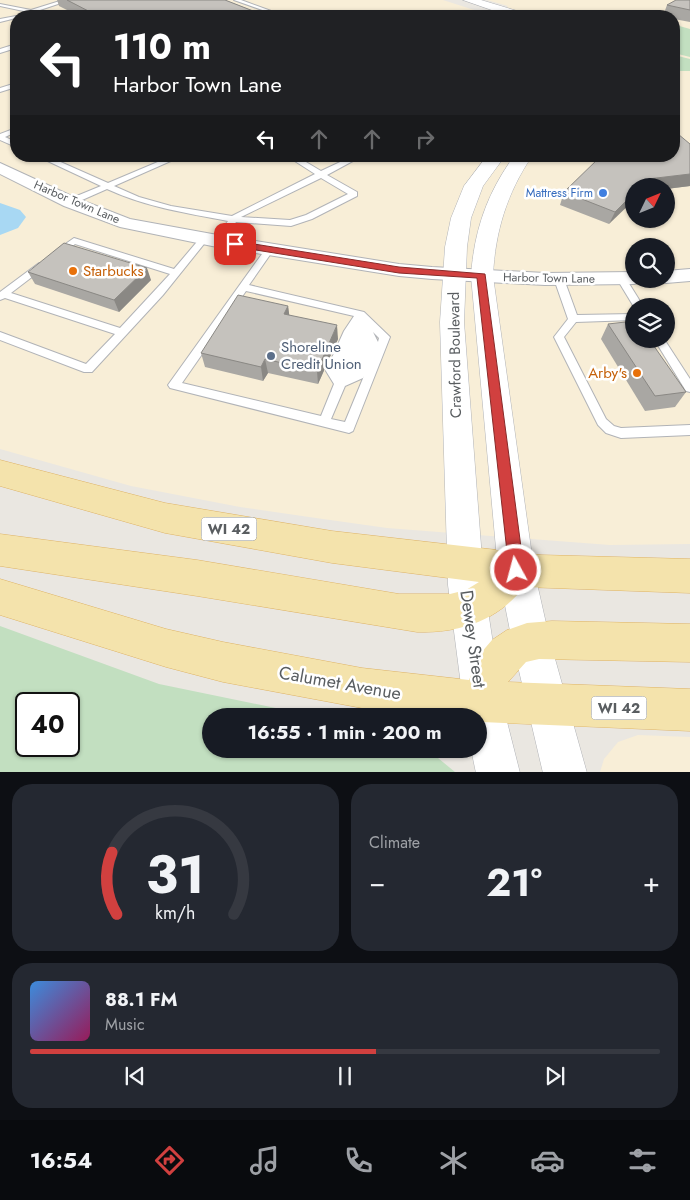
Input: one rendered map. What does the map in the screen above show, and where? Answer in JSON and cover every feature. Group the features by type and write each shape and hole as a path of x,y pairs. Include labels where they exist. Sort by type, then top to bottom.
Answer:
{"main road":[{"name":"WI 42","path":"0,473 165,518 332,547 516,570 690,576"},
{"path":"0,550 197,578 399,612 441,614 468,609 495,592 516,570"},
{"name":"Calumet Avenue","path":"0,597 108,632 223,662 362,688 423,697 482,702 690,710"},
{"path":"482,702 486,685 500,660 520,644 531,641 584,640 690,643"}],"street":[{"path":"463,1 485,10"},
{"path":"463,1 497,10"},
{"name":"Crawford Boulevard","path":"492,162 474,186 461,218 468,275 516,570 531,641"},
{"name":"Crawford Boulevard","path":"464,563 453,351 468,275 483,251 492,213 509,174 518,162"},
{"name":"Harbor Town Lane","path":"0,168 70,202 126,223 210,240 399,270 559,279 625,278"},
{"path":"675,276 690,275"},
{"name":"Dewey Street","path":"464,563 468,609 482,702 498,772"},
{"path":"531,641 565,772"}],"lane":[{"path":"36,10 68,0"},
{"path":"236,0 265,10"},
{"path":"0,6 20,10"},
{"path":"53,162 106,186 153,204 233,219 282,223 300,221 354,194 300,162"},
{"path":"70,202 164,162"},
{"path":"0,336 88,369 176,273 233,219 346,162"},
{"path":"2,296 74,241 176,273"},
{"path":"243,286 360,314 385,337 349,428 174,384 243,286 270,250"},
{"path":"559,279 573,319"},
{"path":"2,296 123,333"},
{"path":"340,384 359,375 373,343 360,314"},
{"path":"324,422 340,384 339,374 357,334 360,314"},
{"path":"573,319 625,317"},
{"path":"573,319 559,337 602,422 610,430 621,433 690,430"},
{"path":"665,348 690,388"}],"shaded area":[{"path":"0,0 443,0 474,10 10,10 10,162 680,162 680,10 503,10 508,6 487,0 690,0 690,544 610,545 387,528 240,507 131,486 0,449"},
{"path":"638,735 690,737 690,772 600,772 604,759 618,742"}],"green space":[{"path":"680,26 690,29 690,57 680,54"},
{"path":"680,56 690,59 690,71 680,71"},
{"path":"0,626 159,684 275,708 202,708 202,758 438,758 455,772 0,772"}],"water":[{"path":"0,203 20,210 26,217 18,228 0,235"}],"building":[{"path":"67,0 225,0 251,10 86,10"},
{"path":"676,0 690,0 690,10 667,5"},
{"path":"680,136 690,144 690,174 656,178 625,178 625,202 615,212 564,192 595,162 680,162"},
{"path":"64,243 147,268 114,300 28,272"},
{"name":"Shoreline Credit Union","path":"238,295 288,306 284,314 337,325 317,371 265,359 261,367 201,353"},
{"path":"625,322 625,348 655,348 686,392 655,396 608,324"}],"place":[{"name":"Mattress Firm","path":"603,193"},
{"name":"Starbucks","path":"73,271"},
{"name":"Shoreline Credit Union","path":"271,356"},
{"name":"Arby's","path":"637,373"}],"route":[{"path":"235,244 399,270 482,276 516,570"}]}
